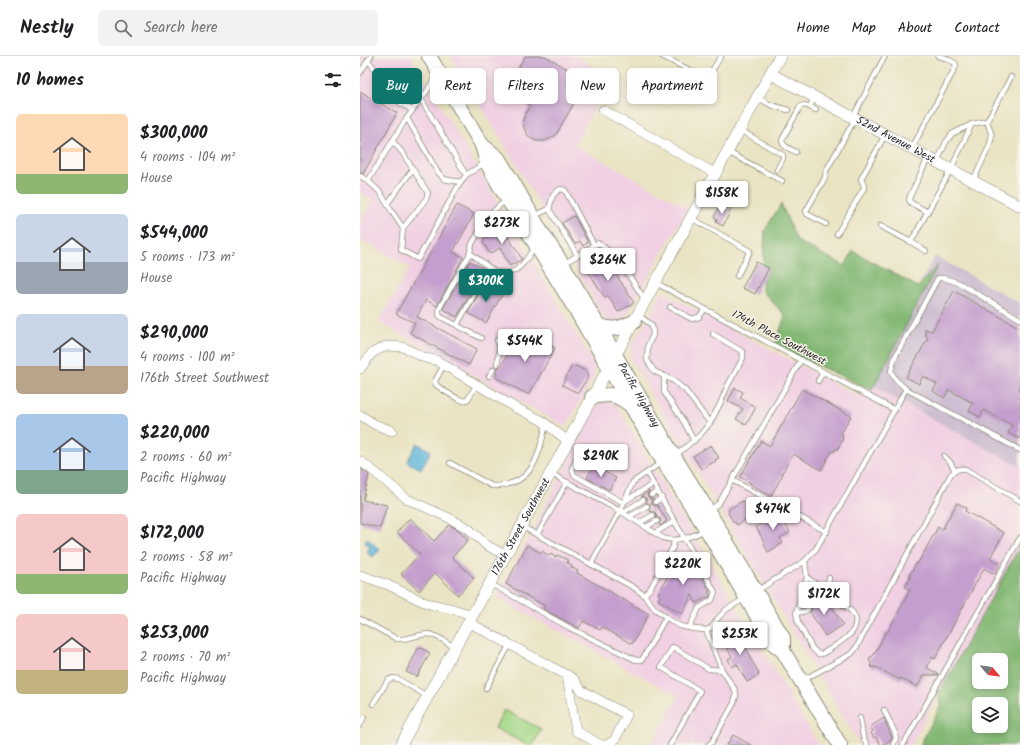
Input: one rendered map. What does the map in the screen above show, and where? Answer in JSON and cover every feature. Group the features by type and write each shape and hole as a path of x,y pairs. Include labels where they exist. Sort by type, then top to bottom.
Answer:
{"highway":[{"name":"Pacific Highway","path":"430,56 438,68"},
{"name":"Pacific Highway","path":"458,104 482,145 487,163 508,199 576,310 613,362 669,459 707,530 751,594"},
{"name":"Pacific Highway","path":"482,145 498,158 563,265 597,324 632,405 669,459 708,511 751,594 764,628 774,644 783,651 840,745"},
{"path":"497,180 506,185 521,208 532,216"},
{"path":"597,324 610,329 616,329 636,318"},
{"path":"592,397 607,394 614,395 632,405"}],"street":[{"name":"176th Street Southwest","path":"400,745 592,397 613,362 780,56"},
{"name":"52nd Avenue West","path":"771,74 812,102 854,118 1020,206"},
{"path":"603,110 716,174"},
{"path":"360,369 372,353 386,346 403,347 425,358 436,360 516,408 541,420 568,441"},
{"path":"360,415 374,424 392,431"},
{"path":"360,462 371,469 407,499 447,517 469,529 486,545 505,555"},
{"path":"360,575 388,585 426,604 453,609 510,644 574,679 581,690 627,715 614,742 606,745"},
{"path":"567,675 576,731 601,745"}],"lane":[{"path":"662,56 707,79 721,56"},
{"path":"826,224 807,214 806,211 825,178 826,171 886,56"},
{"path":"912,148 956,66 952,61 938,56"},
{"path":"360,73 370,58 400,103 412,110"},
{"path":"973,181 989,147 992,136 987,121 1011,77"},
{"path":"422,98 430,86"},
{"path":"758,98 771,105 788,110"},
{"path":"422,101 466,175"},
{"path":"796,152 783,145 782,140 802,105 812,102 816,110"},
{"path":"368,180 417,104"},
{"path":"407,118 437,171 444,179 461,182"},
{"path":"928,212 911,203 909,200 910,196 933,160 952,134 972,124 987,121"},
{"path":"911,242 951,169 972,124"},
{"path":"740,130 783,155 777,170"},
{"path":"837,234 864,188 861,179 885,134"},
{"path":"392,141 402,152 428,192 426,199 403,228 401,250 418,259 457,188 466,175 487,163"},
{"path":"728,152 782,181"},
{"path":"387,204 413,169"},
{"path":"360,176 368,180 380,192 403,228"},
{"path":"577,255 550,209 554,195 560,189 565,190 594,245"},
{"path":"481,338 441,317 439,309 488,216 508,199"},
{"path":"532,216 550,209"},
{"path":"692,218 750,251 737,276"},
{"path":"880,226 926,251"},
{"path":"563,265 598,243 616,256 646,302"},
{"path":"470,252 494,271 511,273 524,263 536,245"},
{"path":"457,325 484,277 490,272 494,271"},
{"path":"1020,319 958,283 944,278 938,278 895,357 891,371 895,379 906,389 1020,450"},
{"name":"174th Place Southwest","path":"656,283 894,410"},
{"path":"670,308 692,319 699,317 705,308"},
{"path":"636,318 652,325 653,334 648,345 647,360 654,371 674,381 685,390 710,423"},
{"path":"591,564 621,512 633,482 694,441 710,423 720,404 728,385 743,358 743,352 712,334"},
{"path":"497,340 500,347 497,364"},
{"path":"708,511 719,503 801,360"},
{"path":"444,365 435,381 436,385 442,389 464,401 468,399 477,384"},
{"path":"489,376 493,370"},
{"path":"818,381 823,372"},
{"path":"664,376 664,392 684,422 694,441"},
{"path":"521,526 633,587 644,595 655,609 680,626 706,630 711,628 727,609 805,561 816,550 906,389"},
{"path":"450,463 492,486 510,484 528,473 533,465 540,451 546,424"},
{"path":"592,447 587,446 580,453 572,468 574,475 624,502"},
{"path":"944,456 950,462 955,471"},
{"path":"802,681 851,654 856,648 951,474 960,468 965,469 1020,501"},
{"path":"550,473 668,540 690,537 707,530"},
{"path":"647,473 715,592 712,600 699,608 689,628"},
{"path":"732,480 827,532"},
{"path":"538,535 567,482"},
{"path":"624,502 653,484"},
{"path":"651,495 658,492"},
{"path":"655,502 662,498"},
{"path":"621,512 643,500"},
{"path":"629,517 647,506"},
{"path":"660,510 666,507"},
{"path":"664,516 670,513"},
{"path":"640,523 653,515"},
{"path":"646,527 656,521"},
{"path":"655,533 675,521"},
{"path":"903,745 1020,538"},
{"path":"644,595 650,589 673,547 674,540"},
{"path":"805,561 807,578 796,613 798,622 812,648 818,654 822,654 849,636 855,626 856,620 854,613 826,594 813,580 807,578"},
{"path":"822,601 826,594 829,578"},
{"path":"489,583 570,628 636,660 642,660 666,617"},
{"path":"796,613 806,611 808,609"},
{"path":"360,618 397,639 403,640 428,634 454,647"},
{"path":"706,630 722,670 736,690 734,702 712,742 708,745"},
{"path":"486,688 510,644"},
{"path":"670,745 700,691 661,668 673,647 709,669 722,670"},
{"path":"373,704 388,680 394,678 427,697"},
{"path":"884,710 896,733 896,738 893,745"},
{"path":"360,725 364,717"},
{"path":"860,718 863,737 867,745"}],"shaded area":[{"path":"360,56 411,56 418,68 372,68 372,104 422,104 422,75 430,88 430,104 440,104 594,364 594,376 566,427 379,322 410,267 360,239 360,224 373,200 360,192"},
{"path":"451,56 575,56 596,68 566,68 566,104 597,104 574,145 688,208 626,316 615,323 606,321 480,104 486,104 486,68 458,68"},
{"path":"935,256 1020,303 1020,467 866,382"},
{"path":"662,292 858,396 866,382 1020,467 1020,546 911,745 860,745 631,360 630,349"},
{"path":"609,401 616,405 819,745 651,745 678,696 497,598 598,404"}],"green space":[{"path":"781,204 797,241 845,266 853,251 918,287 938,265 872,390 775,346 785,315 762,291 765,230"},
{"path":"1020,546 1020,745 920,745 941,705 938,695"},
{"path":"504,710 541,729 533,745 527,745 495,728"}],"water":[{"path":"417,443 431,451 421,469 407,462"},
{"path":"367,538 380,550 373,557 367,553 370,546 365,543"}],"building":[{"path":"525,56 545,56 566,68 566,104 573,104 557,133 547,140 536,141 530,138 524,128 523,121 530,106 526,104 558,104 558,68 518,68"},
{"path":"360,91 372,99 372,104 381,104 397,113 363,174 360,172"},
{"path":"457,205 474,214 453,252 463,257 437,306 426,300 417,317 477,349 469,365 410,333 415,323 396,314"},
{"path":"720,205 731,210 723,226 716,222 717,219 714,217"},
{"path":"574,216 588,242 583,246 580,241 575,244 562,223"},
{"path":"500,224 522,259 510,266 500,248 490,254 483,242 489,230"},
{"path":"590,252 600,267 612,260 617,270 614,271 634,303 618,312 608,296 605,298 580,258"},
{"path":"470,261 484,269 457,317 443,309"},
{"path":"756,262 769,268 755,294 742,288"},
{"path":"485,283 503,293 486,323 468,313"},
{"path":"954,291 1020,328 1020,439 1008,433 1012,425 984,410 980,417 969,411 973,403 949,390 944,398 933,391 937,384 923,376 919,384 906,377 928,338 925,334 925,329 932,331"},
{"path":"521,330 555,348 529,395 495,377 497,373 496,367 498,368 501,366"},
{"path":"576,366 588,374 585,383 578,393 562,385 571,367"},
{"path":"735,388 743,392 740,398 756,407 746,425 736,419 743,409 728,401"},
{"path":"802,389 851,416 841,434 843,435 843,439 837,450 835,449 834,452 832,451 821,470 793,454 771,496 740,477 761,441 770,446"},
{"path":"711,445 719,458 701,469 693,456"},
{"path":"593,466 616,478 609,490 587,478"},
{"path":"360,468 369,475 363,500 387,505 380,528 360,523"},
{"path":"649,491 647,494 650,499 653,499 651,502 652,504 655,506 657,505 667,521 660,526 660,519 656,518 657,515 655,512 651,512 649,509 650,504 646,503 646,498 641,496"},
{"path":"742,501 750,505 755,513 737,525 728,513 728,510"},
{"path":"957,503 967,508 965,511 1004,533 990,558 1000,564 994,574 984,568 935,659 932,657 927,668 939,674 924,675 917,687 876,667 872,668 869,658 873,656 886,632 887,633 910,590 905,587 911,577 909,576 938,527 942,530"},
{"path":"778,512 790,532 780,538 783,543 768,552 756,527 764,522 762,518 768,514 770,517"},
{"path":"410,518 434,541 449,525 457,529 468,540 452,557 474,578 458,595 435,573 419,591 401,574 420,554 397,532"},
{"path":"527,545 541,553 542,551 549,556 550,554 556,557 557,555 568,560 567,563 572,565 571,567 578,571 577,573 649,614 632,644 602,627 600,630 583,621 579,628 543,609 545,606 506,584"},
{"path":"679,556 689,556 710,591 708,592 710,596 696,603 692,595 682,614 658,600 660,596 658,594"},
{"path":"818,595 820,597 818,601 819,603 822,605 824,604 825,606 830,603 843,625 825,636 810,612 812,610 811,607 809,605 806,606 805,603"},
{"path":"733,630 745,649 746,648 759,673 759,675 747,682 737,664 732,667 728,659 732,657 721,637"},
{"path":"419,647 430,653 417,677 406,672"},
{"path":"884,718 892,738 885,744 884,743 881,745 876,737 874,738 871,733 873,731 870,727"},
{"path":"733,735 751,745 727,745"}]}
